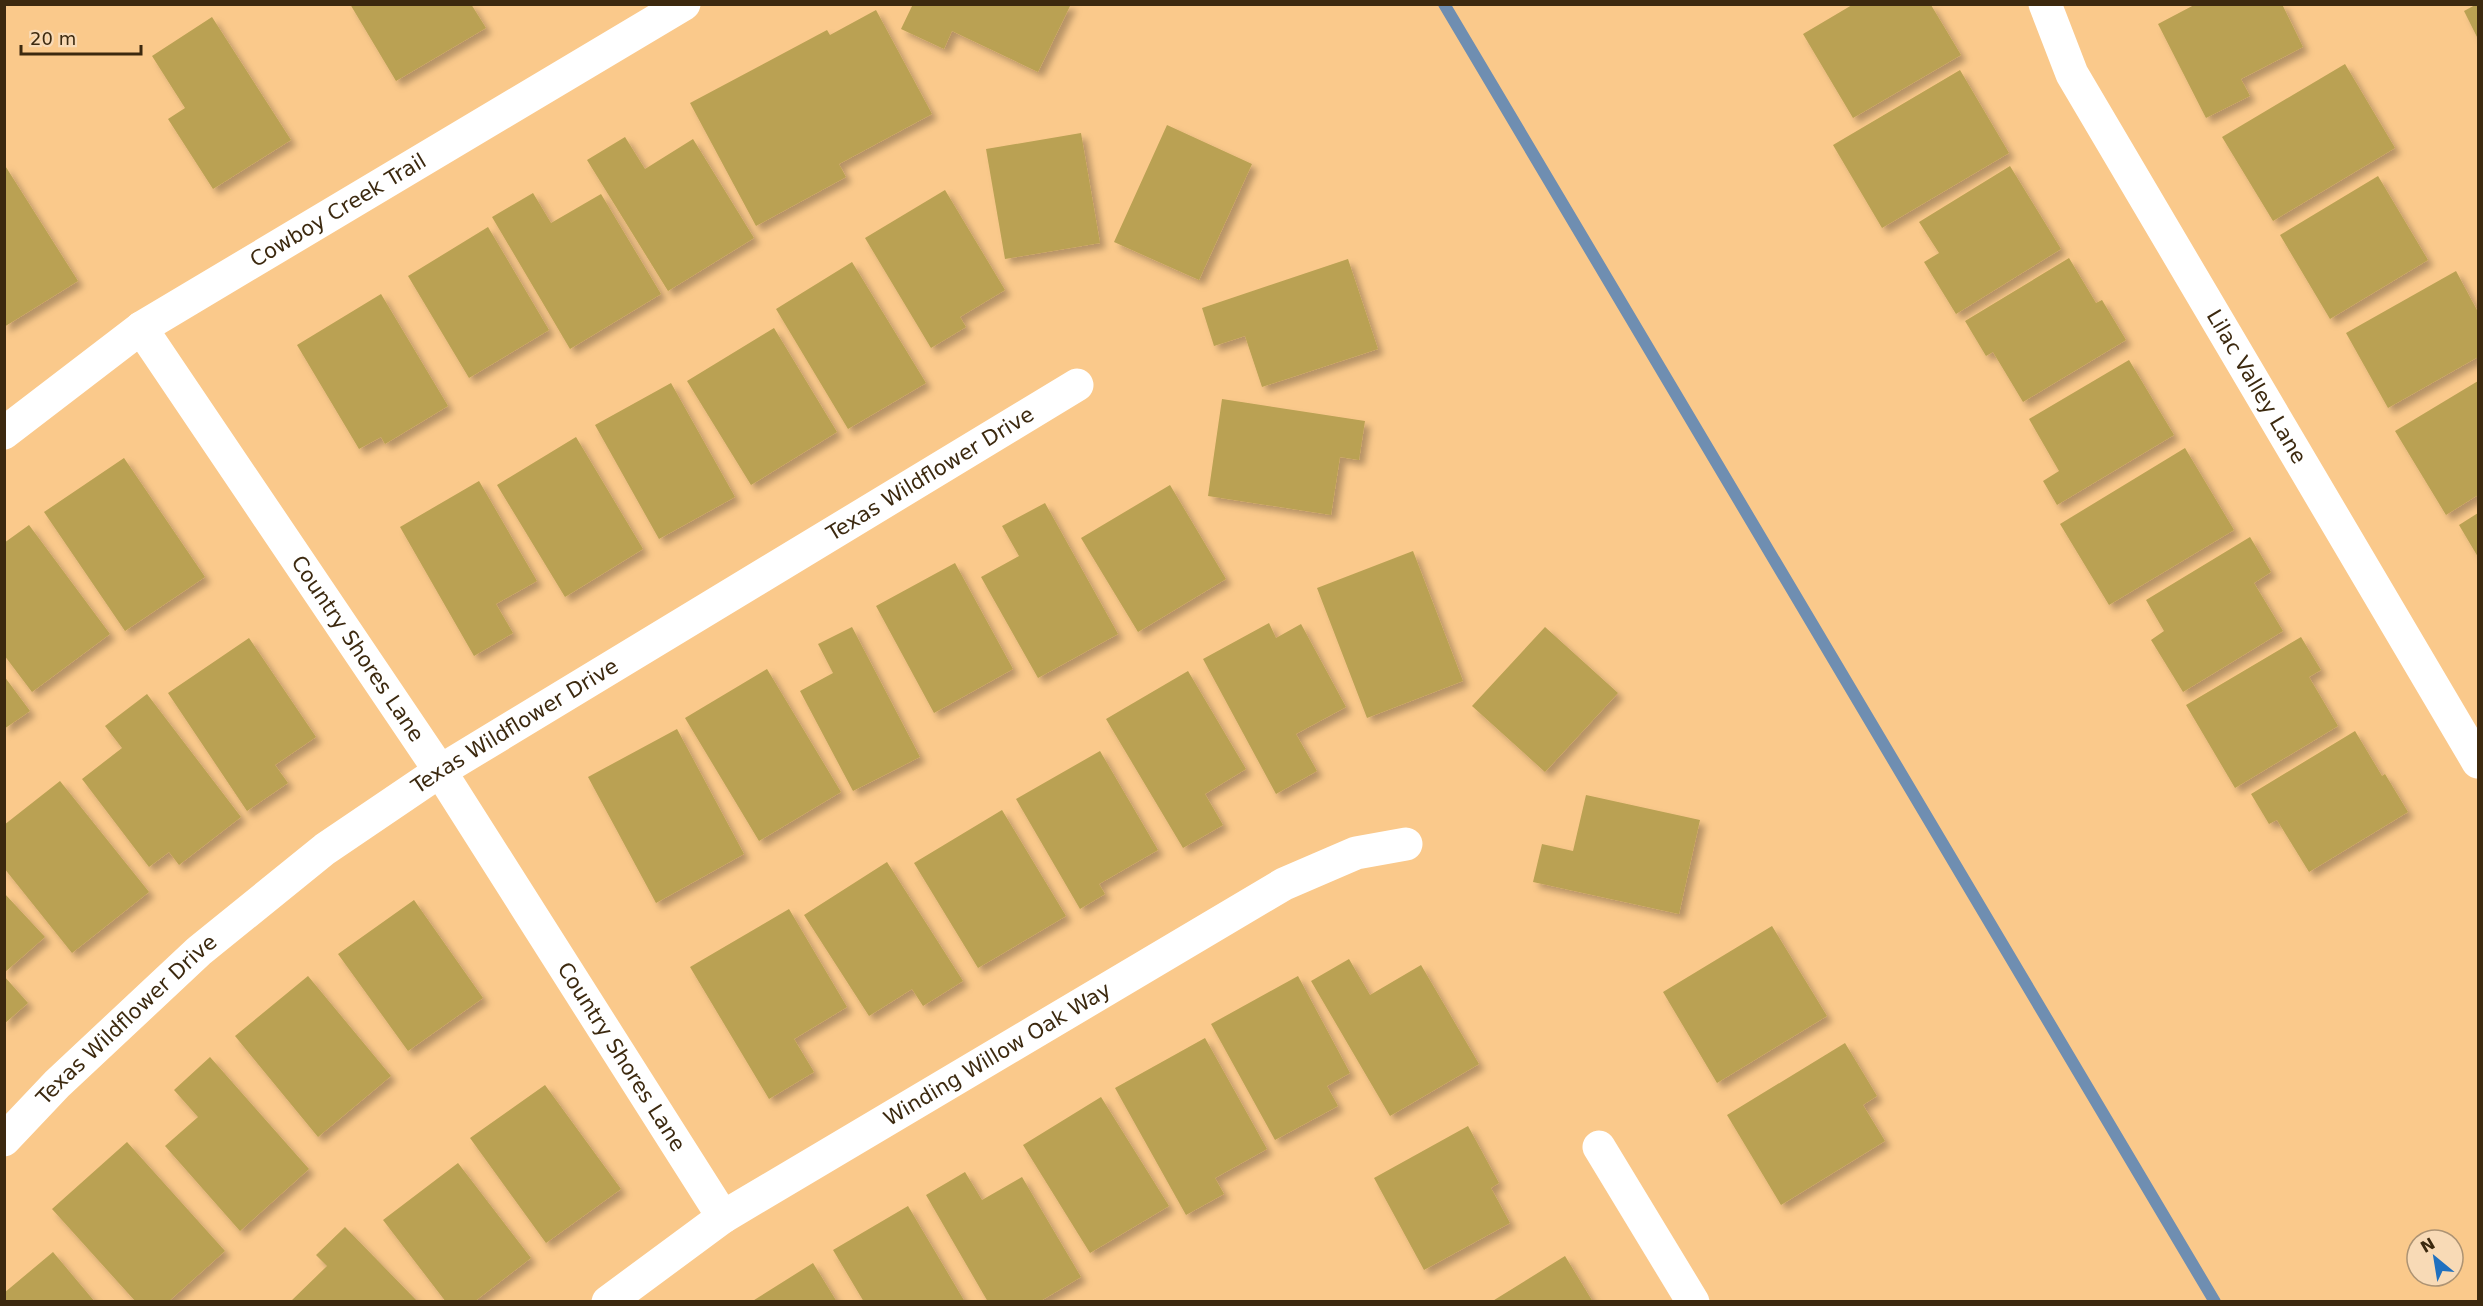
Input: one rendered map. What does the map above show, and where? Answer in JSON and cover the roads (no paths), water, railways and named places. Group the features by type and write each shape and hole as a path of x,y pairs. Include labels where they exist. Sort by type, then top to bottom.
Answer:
{"street":[{"name":"Cowboy Creek Trail","path":"4,433 141,328 684,4"},
{"name":"Lilac Valley Lane","path":"2045,4 2072,74 2478,762"},
{"name":"Country Shores Lane","path":"141,328 440,771 723,1217"},
{"name":"Texas Wildflower Drive","path":"4,1140 57,1084 199,951 326,849 440,771 1077,385"},
{"name":"Winding Willow Oak Way","path":"608,1302 723,1217 1284,884 1356,853 1406,844"},
{"path":"1599,1147 1693,1302"}],"waterway":[{"path":"1444,4 2215,1302"}]}
